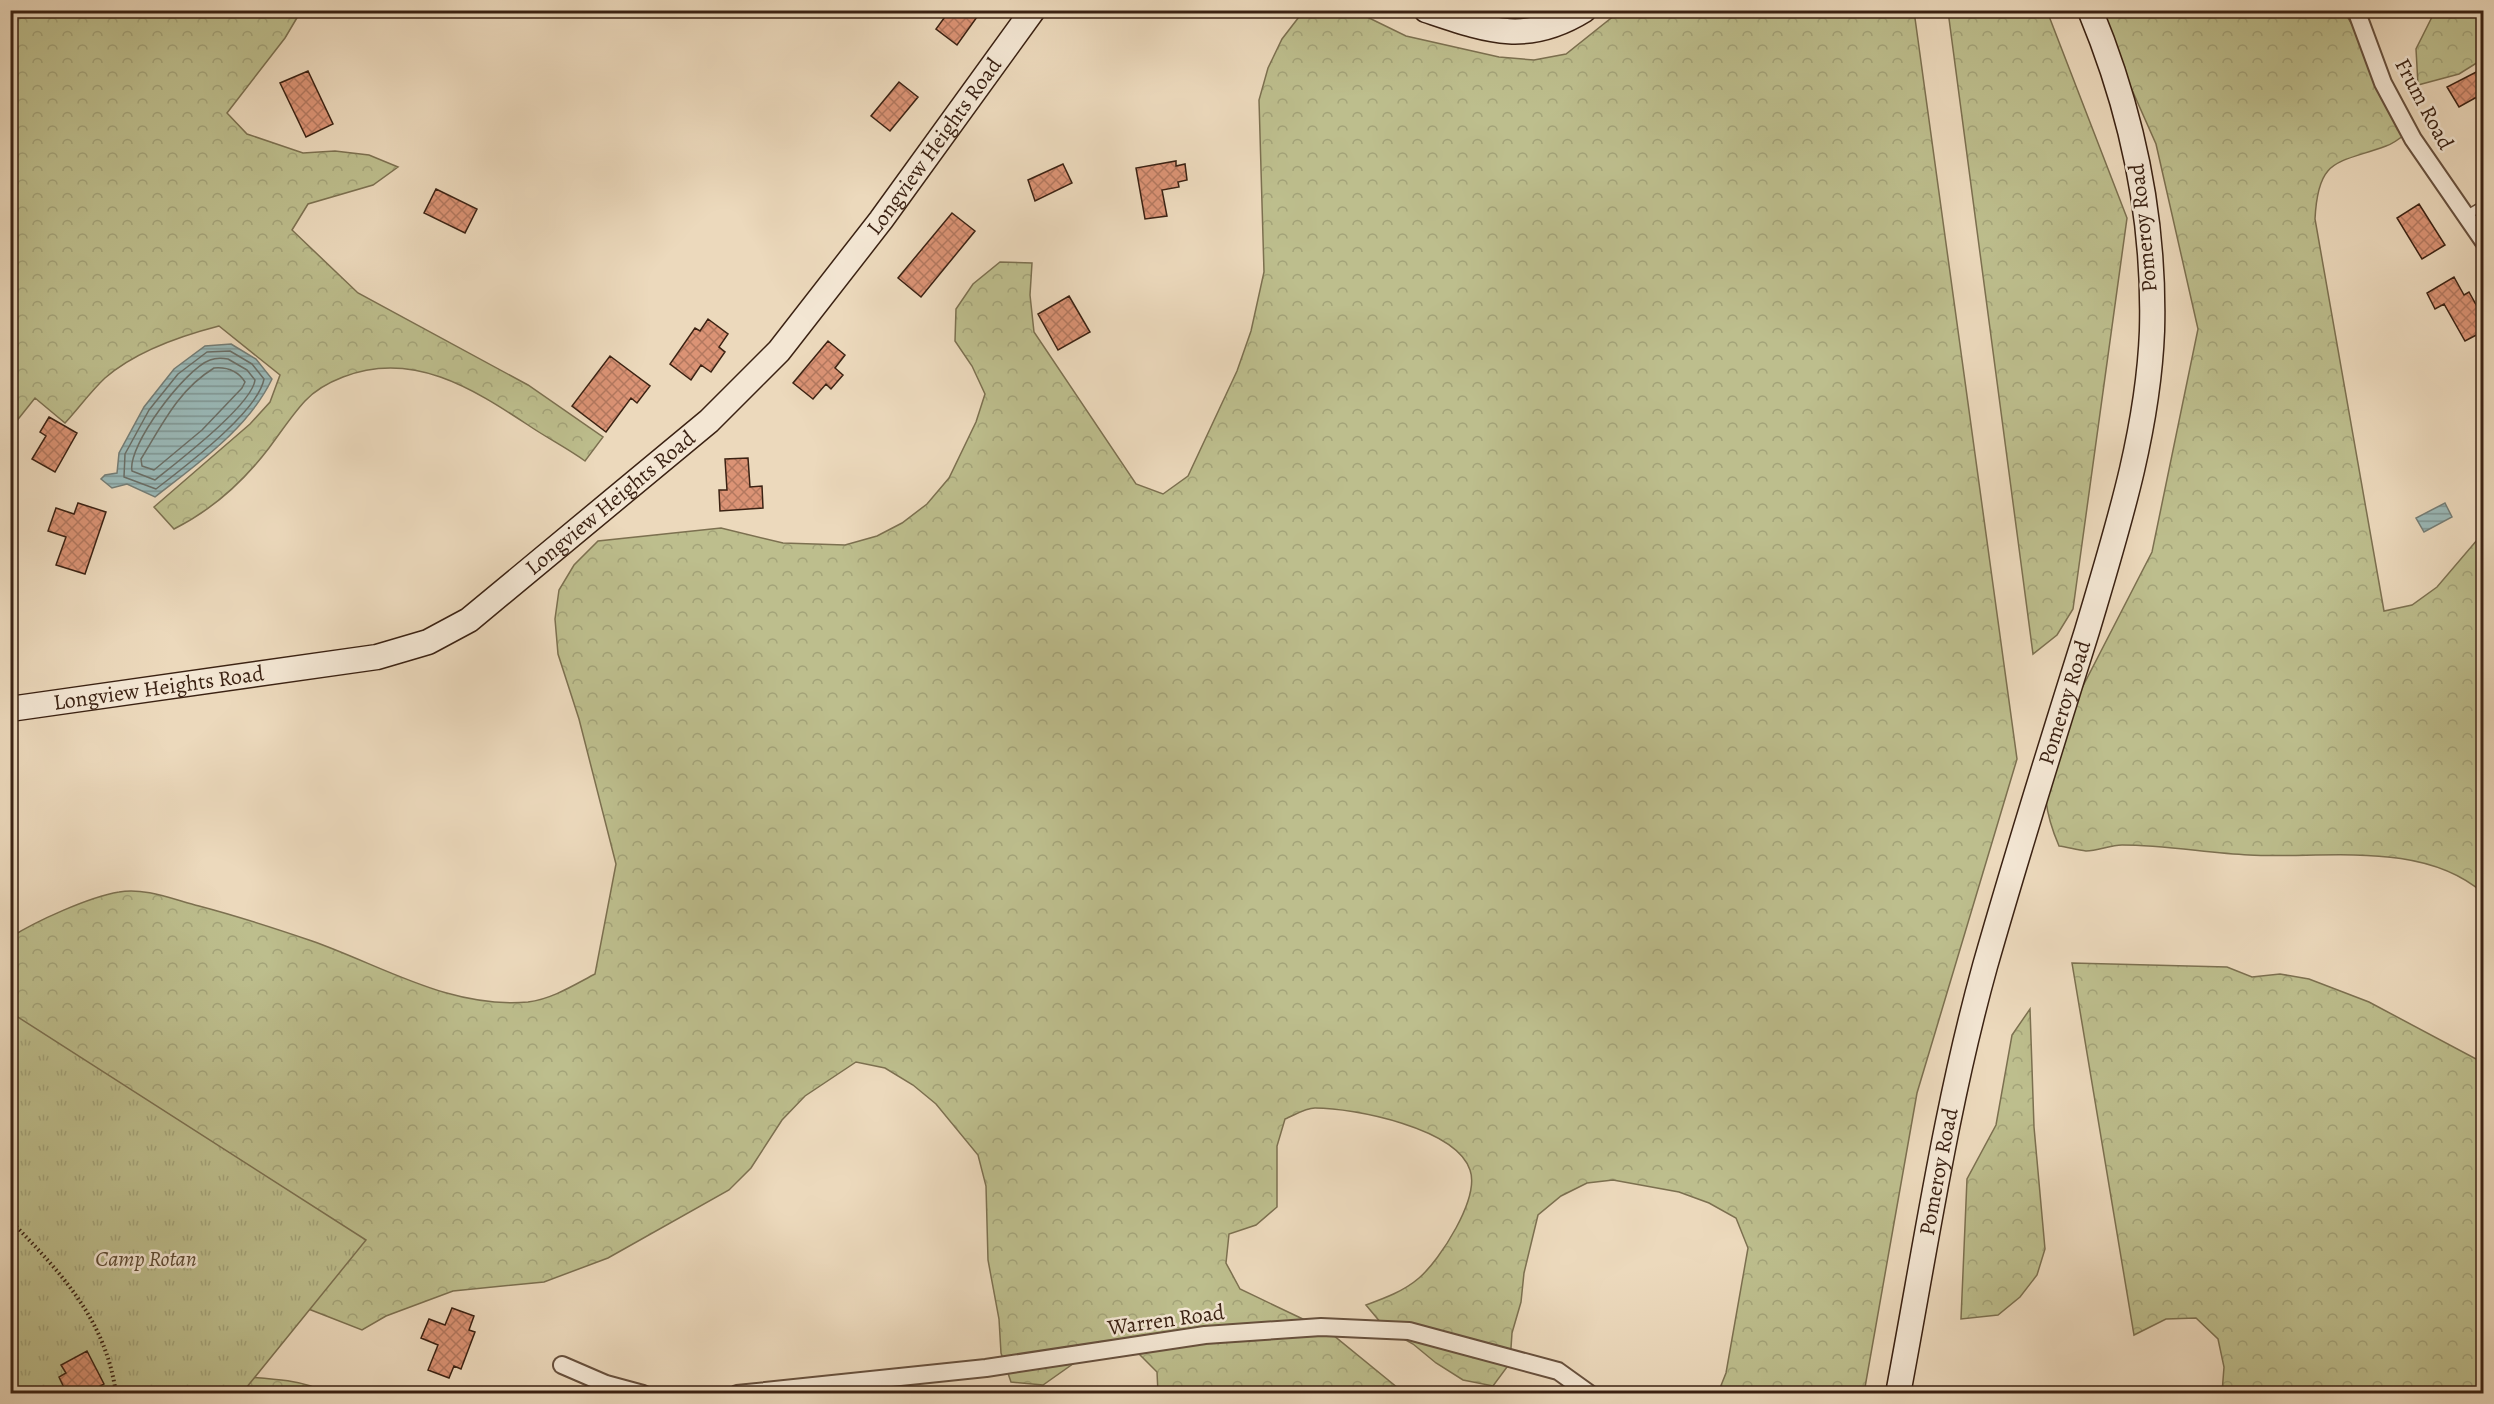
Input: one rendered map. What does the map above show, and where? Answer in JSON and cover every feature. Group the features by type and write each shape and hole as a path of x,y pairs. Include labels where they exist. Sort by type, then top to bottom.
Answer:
{"street":[{"name":"Longview Heights Road","path":"10,709 377,657 428,642 468,620 709,422 779,351 881,220 1033,10"},
{"path":"1426,10 1470,25 1523,33 1563,24 1584,10"},
{"name":"Pomeroy Road","path":"1898,1394 1960,1063 2018,851 2118,526 2136,460 2146,396 2152,331 2147,227 2135,150 2108,54 2090,10"},
{"name":"Frum Road","path":"2356,10 2383,84 2413,140 2484,242"},
{"name":"Warren Road","path":"737,1394 986,1368 1205,1335 1321,1327 1409,1330 1558,1371 1590,1394"},
{"path":"562,1365 606,1384 644,1394"}],"lane":[{"path":"2467,215 2484,205"}],"path":[{"path":"2477,97 2484,108"},
{"path":"10,1220 60,1271 104,1341 116,1394"}],"green space":[{"path":"1317,10 1361,14 1406,36 1499,57 1534,60 1566,54 1620,11 1914,11 2017,759 1917,1093 1864,1393 1718,1393 1726,1373 1748,1248 1736,1218 1709,1203 1679,1192 1613,1180 1587,1183 1561,1196 1538,1215 1524,1273 1521,1302 1512,1333 1510,1363 1493,1386 1463,1380 1436,1363 1413,1344 1386,1329 1366,1305 1407,1287 1428,1269 1447,1243 1464,1212 1472,1182 1470,1170 1461,1155 1425,1132 1377,1117 1315,1108 1285,1119 1277,1146 1277,1207 1256,1225 1229,1234 1226,1263 1240,1289 1328,1331 1404,1393 1158,1393 1157,1372 1135,1350 1104,1342 1043,1385 1011,1382 1001,1353 999,1319 988,1260 986,1186 978,1155 936,1104 913,1085 885,1068 856,1062 805,1096 782,1120 751,1168 729,1190 608,1258 544,1282 453,1291 386,1316 362,1330 293,1303 220,1375 289,1381 326,1393 11,1394 11,937 78,904 119,892 139,891 270,927 338,951 417,984 471,999 528,1002 563,991 595,974 616,864 579,719 558,654 555,619 559,590 574,565 598,541 721,528 783,543 845,545 877,536 902,523 927,504 949,478 976,422 985,394 972,366 955,341 956,309 973,284 1000,262 1032,263 1030,295 1034,332 1136,484 1163,494 1188,476 1237,371 1251,331 1264,272 1259,100 1268,68 1282,39 1302,13"},
{"path":"11,11 301,11 285,38 227,113 247,134 303,153 335,151 369,155 398,167 373,185 308,204 292,230 358,293 528,385 603,437 585,461 463,386 417,371 393,368 368,370 338,379 313,393 238,484 214,504 174,529 154,507 250,424 270,402 280,375 219,326 144,352 117,368 105,378 65,423 35,398 11,428"},
{"path":"1475,11 1562,11 1542,19 1519,21"},
{"path":"1948,11 2047,11 2127,218 2073,609 2057,635 2033,654"},
{"path":"2097,11 2344,11 2413,128 2390,145 2333,166 2320,184 2315,219 2384,611 2412,605 2437,587 2483,533 2483,893 2459,876 2431,865 2402,859 2340,855 2249,855 2138,845 2118,845 2086,851 2059,846 2050,822 2046,800 2045,779 2048,754 2152,552 2198,329 2156,144"},
{"path":"2435,11 2483,11 2483,59 2459,74 2418,85 2416,49"},
{"path":"2072,963 2227,967 2252,977 2280,974 2309,979 2369,1002 2476,1059 2483,1060 2483,1393 2222,1393 2224,1367 2218,1339 2196,1318 2166,1319 2134,1335"},
{"path":"2030,1009 2034,1127 2045,1249 2037,1275 2020,1297 1998,1315 1961,1319 1967,1179 1996,1125 2012,1035"},
{"name":"Camp Rotan","path":"10,1012 366,1240 242,1393 11,1393"}],"water":[{"path":"231,344 256,359 272,379 250,414 236,429 205,458 155,497 127,484 112,488 101,479 105,475 117,473 119,453 144,407 174,369 205,346"},
{"path":"2445,503 2452,517 2424,532 2416,518"}],"building":[{"path":"950,10 982,10 957,45 936,29"},
{"path":"2484,68 2484,93 2459,107 2447,87"},
{"path":"308,71 333,124 306,137 280,83"},
{"path":"899,82 918,97 890,131 871,116"},
{"path":"1176,161 1176,166 1185,164 1187,180 1178,182 1179,187 1162,190 1167,216 1145,219 1136,168"},
{"path":"1063,164 1072,183 1035,201 1028,180"},
{"path":"436,189 477,209 465,233 424,213"},
{"path":"2419,204 2445,245 2422,259 2397,218"},
{"path":"952,213 975,231 921,297 898,278"},
{"path":"2454,277 2464,295 2469,292 2484,319 2484,331 2465,341 2444,304 2435,309 2427,293"},
{"path":"1069,296 1090,332 1058,350 1038,314"},
{"path":"708,319 728,334 719,347 725,352 711,372 701,365 691,380 670,364 695,328 700,331"},
{"path":"828,341 845,355 835,368 843,375 831,389 826,384 813,399 793,383"},
{"path":"610,356 650,386 637,403 631,398 606,432 572,406"},
{"path":"49,417 77,433 55,472 32,459 46,436 40,432"},
{"path":"748,458 750,487 762,486 763,508 720,511 719,490 727,490 725,459"},
{"path":"78,503 106,512 85,574 56,565 66,537 48,531 56,508 74,514"},
{"path":"452,1308 474,1316 469,1330 475,1332 461,1369 454,1366 449,1378 428,1370 438,1345 421,1338 429,1319 445,1325"},
{"path":"87,1351 104,1384 86,1394 67,1394 59,1377 66,1373 61,1365"}]}
